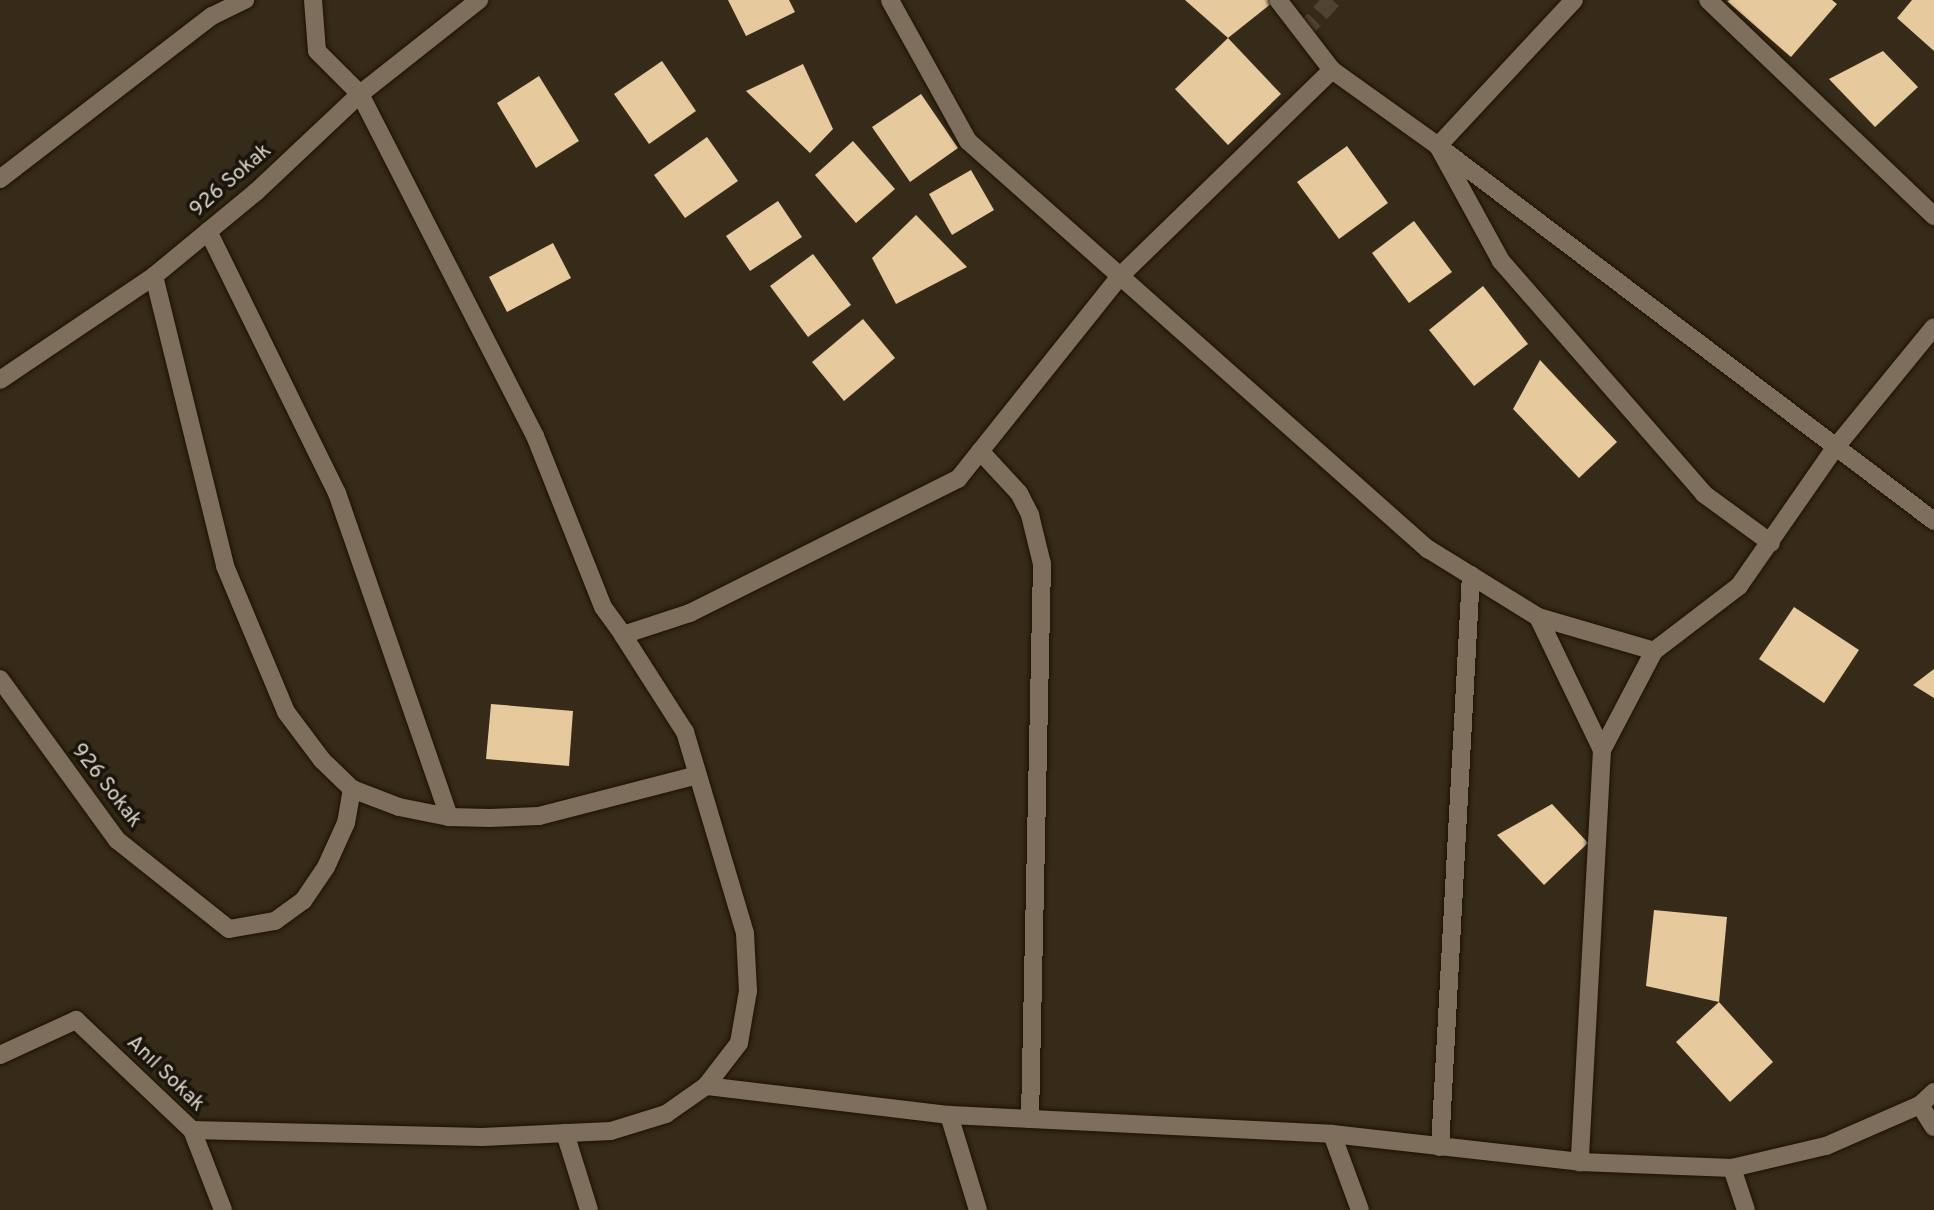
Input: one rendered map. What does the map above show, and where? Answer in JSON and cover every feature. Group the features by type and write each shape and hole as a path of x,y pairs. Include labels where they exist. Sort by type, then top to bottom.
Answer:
{"street":[{"path":"0,179 212,16 245,0"},
{"path":"192,1130 482,1137 611,1131 666,1115 706,1086 739,1043 748,991 745,933 685,732 603,607 535,436 360,94 317,51 313,0"},
{"name":"926 Sokak","path":"0,380 154,276 360,94 479,0"},
{"path":"890,0 968,141 1428,549 1538,617 1654,651"},
{"path":"1278,0 1332,70 1438,146 1934,521"},
{"path":"1438,146 1574,0"},
{"path":"1708,0 1934,216"},
{"path":"623,635 690,613 958,479 1120,276 1332,70"},
{"path":"1438,146 1501,261 1703,494 1771,542"},
{"path":"208,231 337,494 449,817"},
{"path":"154,276 225,566 286,712 322,760 352,789 400,807 449,817 539,816 698,775"},
{"path":"1580,1162 1602,750 1654,651 1739,586 1835,448 1934,327"},
{"path":"980,451 1019,494 1030,515 1042,564 1030,1119"},
{"path":"1440,1147 1471,575"},
{"path":"1538,617 1602,750"},
{"name":"926 Sokak","path":"0,679 117,840 229,929 275,921 303,901 326,867 346,823 352,789"},
{"name":"Anıl Sokak","path":"0,1055 76,1020 192,1130 223,1210"},
{"path":"706,1086 949,1115 1332,1134 1580,1162 1732,1168 1826,1146 1920,1105 1934,1092"},
{"path":"1920,1105 1934,1128"},
{"path":"949,1115 978,1210"},
{"path":"565,1133 589,1210"},
{"path":"1332,1134 1360,1210"},
{"path":"1732,1168 1746,1210"}],"building":[{"path":"728,0 789,0 795,12 746,36"},
{"path":"1185,0 1269,0 1272,3 1228,38"},
{"path":"1832,0 1837,4 1791,57 1727,1"},
{"path":"1912,0 1934,0 1934,51 1897,18"},
{"path":"1228,38 1281,94 1228,145 1175,89"},
{"path":"1883,51 1918,87 1875,127 1829,79"},
{"path":"662,61 696,111 649,144 614,94"},
{"path":"803,64 833,129 810,153 746,91"},
{"path":"539,76 579,141 536,168 497,103"},
{"path":"921,94 958,148 910,182 872,127"},
{"path":"707,137 738,181 685,218 654,175"},
{"path":"853,141 895,189 856,223 815,175"},
{"path":"1347,146 1388,203 1339,239 1297,182"},
{"path":"971,170 994,210 952,235 929,194"},
{"path":"778,201 802,237 750,271 726,236"},
{"path":"916,215 967,267 896,304 872,258"},
{"path":"1414,221 1452,272 1409,303 1372,253"},
{"path":"553,243 571,278 507,312 489,277"},
{"path":"813,254 851,305 808,337 770,286"},
{"path":"1483,286 1528,344 1474,386 1429,330"},
{"path":"863,319 895,358 844,401 812,362"},
{"path":"1540,360 1617,442 1579,478 1513,409"},
{"path":"1794,607 1859,650 1824,703 1759,659"},
{"path":"1934,669 1934,698 1913,685"},
{"path":"491,704 573,711 569,766 486,759"},
{"path":"1552,804 1588,843 1544,885 1497,835"},
{"path":"1654,910 1727,917 1719,1002 1646,986"},
{"path":"1719,1002 1773,1062 1730,1102 1676,1042"}],"tunnel":[{"path":"1302,33 1332,0"}]}
